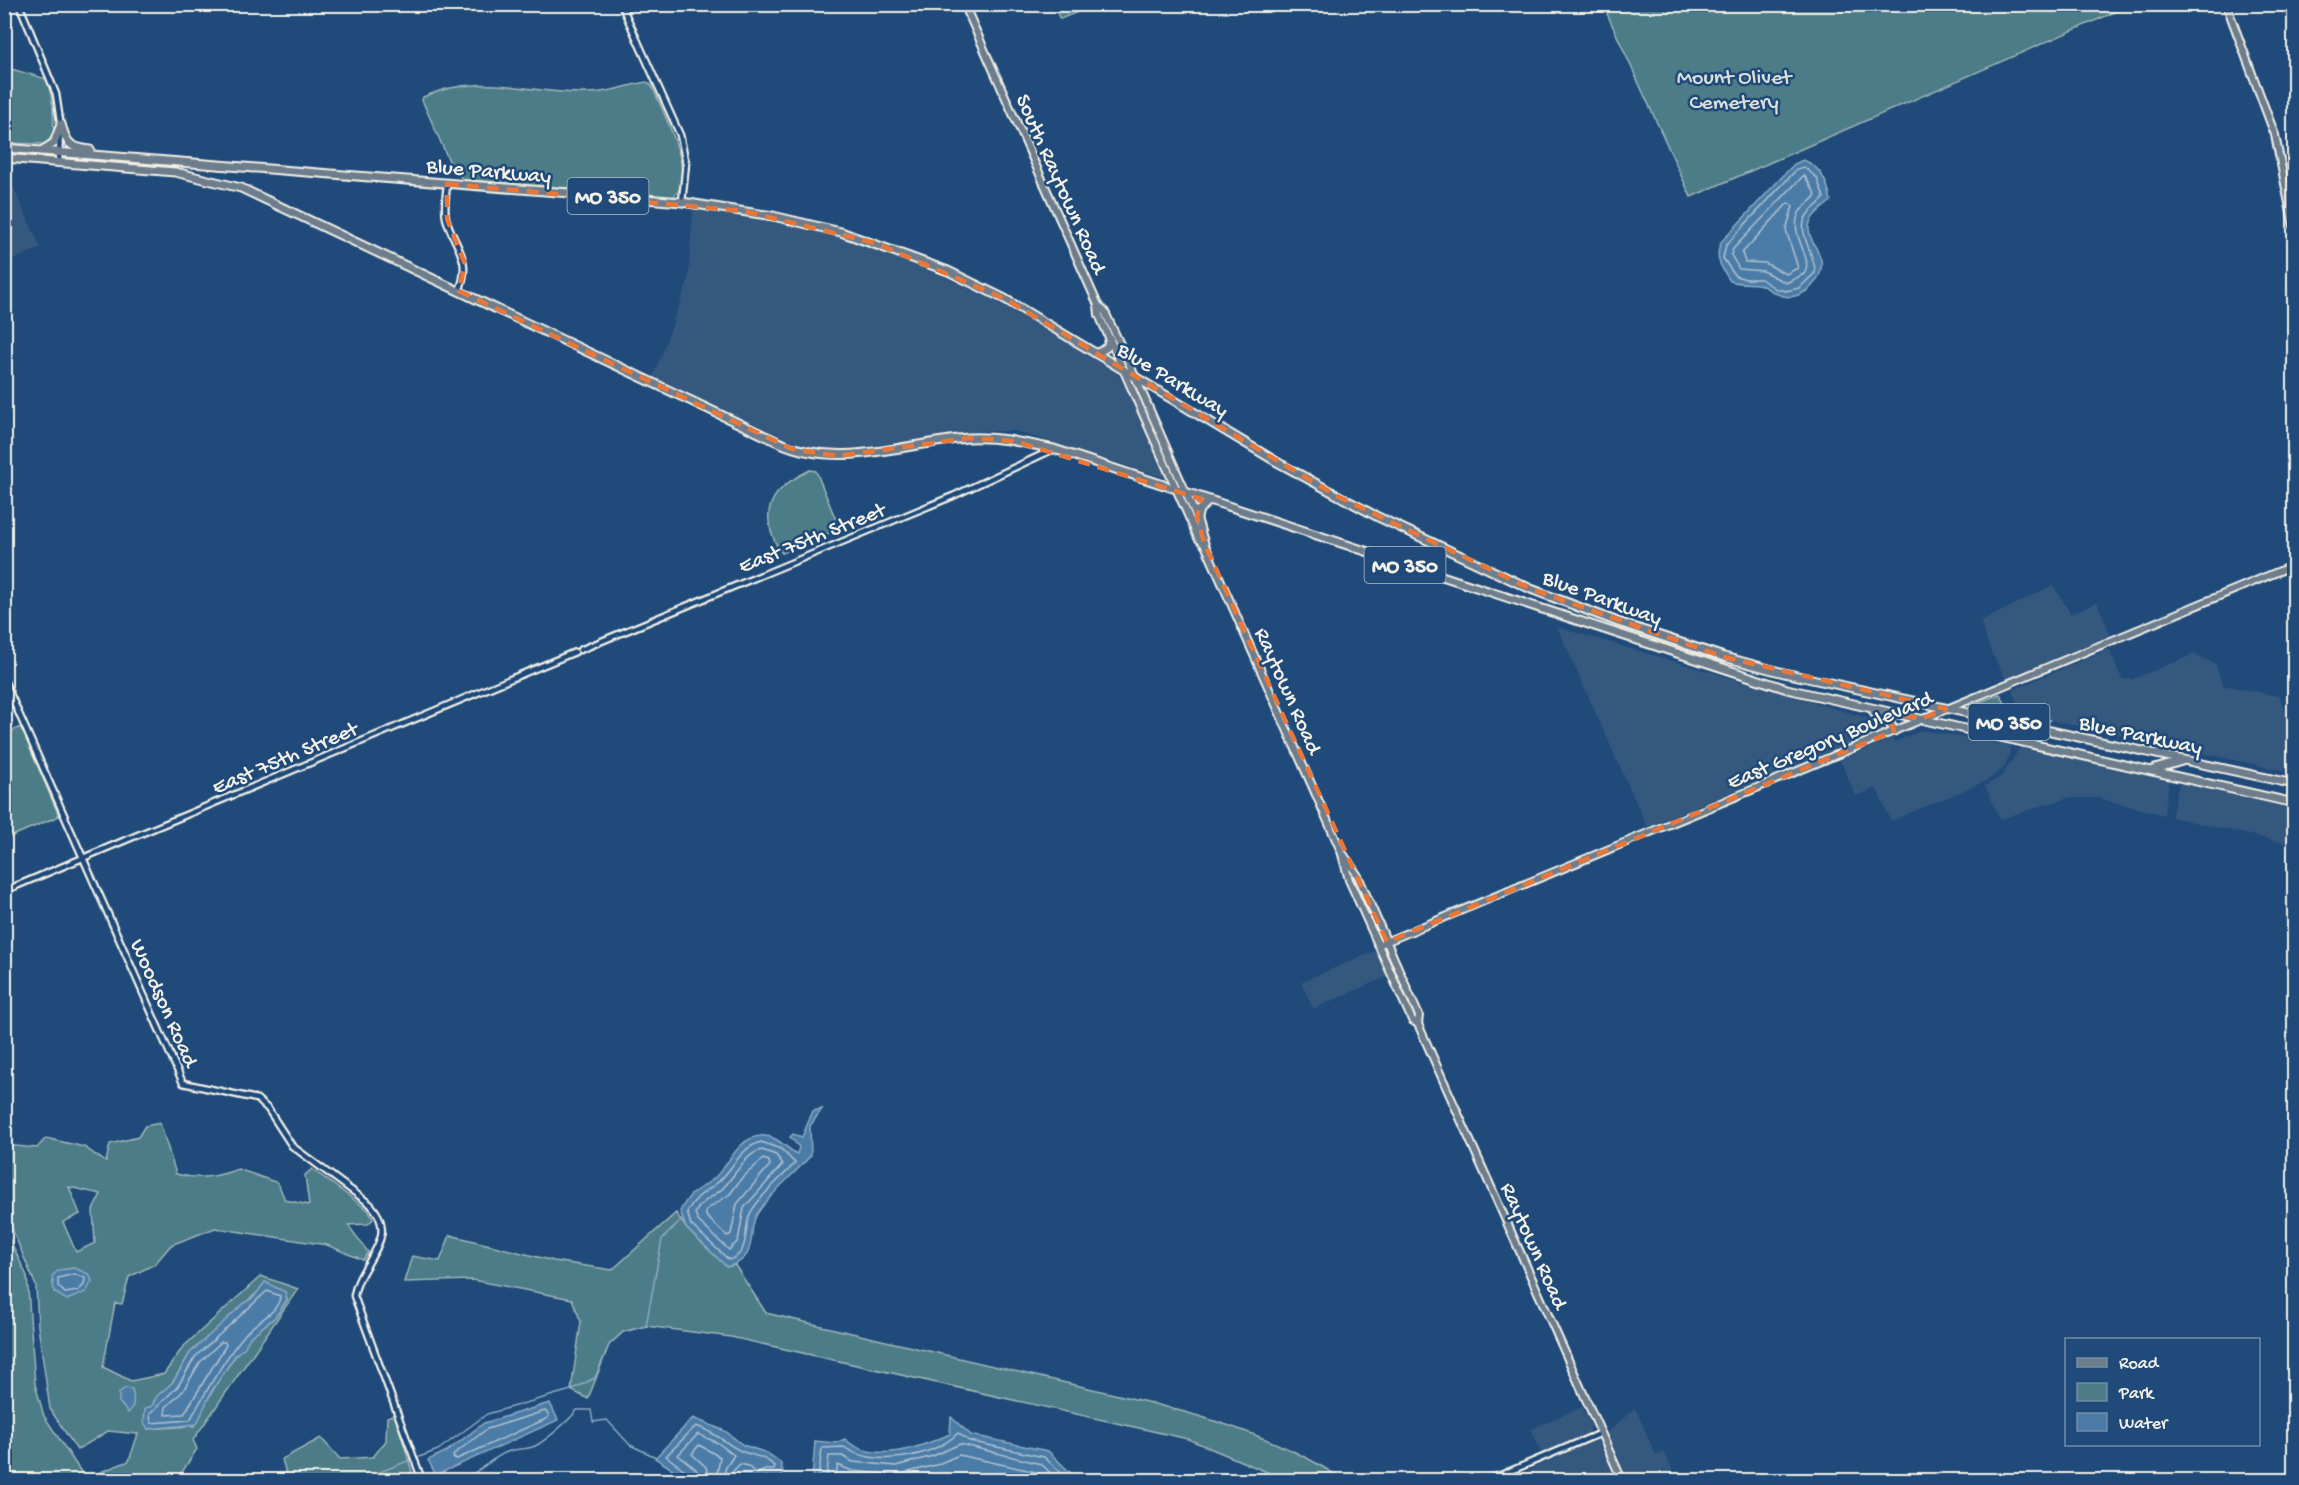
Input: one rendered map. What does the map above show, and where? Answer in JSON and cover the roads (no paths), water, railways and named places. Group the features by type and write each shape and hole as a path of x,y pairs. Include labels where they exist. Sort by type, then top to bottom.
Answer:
{"highway":[{"path":"40,151 54,143 61,124"},
{"path":"61,124 65,141 70,146 113,156"},
{"name":"Blue Parkway","path":"4,148 682,202 810,224 910,255 998,295 1337,496 1427,542 1531,589 1724,657 1946,709 2295,784"},
{"name":"Blue Parkway","path":"4,158 175,172 233,185 778,442 807,453 853,455 970,438 1014,441 1054,449 1755,680 2295,803"},
{"path":"1098,353 1107,347 1110,339"},
{"path":"1197,518 1199,510 1209,501"},
{"path":"1844,702 1886,717 1894,731"},
{"path":"2147,770 2166,768 2183,761"}],"main road":[{"name":"South Raytown Road","path":"964,4 1098,305 1105,312 1134,374"},
{"path":"2226,4 2275,135 2295,228"},
{"name":"Raytown Road","path":"1098,305 1099,315 1122,368 1198,538 1205,545"},
{"name":"Raytown Road","path":"1134,374 1197,518 1205,545 1341,851 1358,876 1419,1016 1418,1024 1622,1480"},
{"name":"East Gregory Boulevard","path":"1378,945 2295,565"},
{"name":"Raytown Road","path":"1341,851 1348,880 1412,1020 1418,1024"}],"street":[{"path":"19,4 52,79 61,124 59,163"},
{"path":"635,4 622,7 680,135 686,163 682,202"},
{"path":"447,184 447,219 466,272 459,291"},
{"name":"East 75th Street","path":"4,891 928,507 1054,449"},
{"name":"Woodson Road","path":"4,680 183,1083 257,1099 268,1108 292,1146 370,1204 379,1214 382,1226 380,1242 356,1285 354,1296 422,1480"},
{"path":"1490,1480 1601,1433"}],"water":[{"path":"1803,160 1819,171 1828,188 1831,201 1817,213 1809,225 1811,237 1821,260 1816,281 1804,292 1790,297 1779,295 1758,284 1730,281 1718,257 1722,241 1794,164"},
{"path":"822,1109 810,1126 811,1155 769,1198 757,1214 749,1251 738,1263 727,1267 686,1228 680,1211 684,1204 694,1192 718,1174 739,1147 752,1138 771,1137 797,1154 799,1147 790,1137 793,1134 802,1137 813,1111"},
{"path":"74,1268 89,1274 92,1281 86,1292 67,1300 54,1292 52,1276 59,1270"},
{"path":"265,1282 285,1292 287,1300 275,1317 250,1337 244,1348 236,1354 211,1392 197,1424 148,1429 144,1422 145,1408 152,1406 157,1396 173,1382 190,1353 243,1304 254,1297"},
{"path":"125,1388 132,1389 133,1396 133,1405 128,1413 119,1402 119,1393"},
{"path":"550,1403 558,1420 436,1475 428,1460 447,1451 484,1423"},
{"path":"951,1417 971,1435 1048,1451 1078,1480 812,1480 815,1441 836,1443 845,1439 856,1447 869,1451 896,1452 911,1449 950,1434"},
{"path":"693,1418 725,1431 743,1445 767,1453 780,1462 783,1471 781,1480 771,1480 766,1476 762,1480 689,1480 655,1458"}],"waterway":[{"path":"419,1457 438,1450 487,1414 571,1390 595,1378 609,1345 623,1332 646,1326 662,1239 682,1220"},
{"path":"455,1480 470,1475 507,1452 539,1444 577,1410 591,1410 593,1422 607,1420 630,1445 656,1457"},
{"path":"373,1480 375,1474 410,1460"}],"park label":[{"name":"Mount Olivet Cemetery","path":"1734,88"}]}
